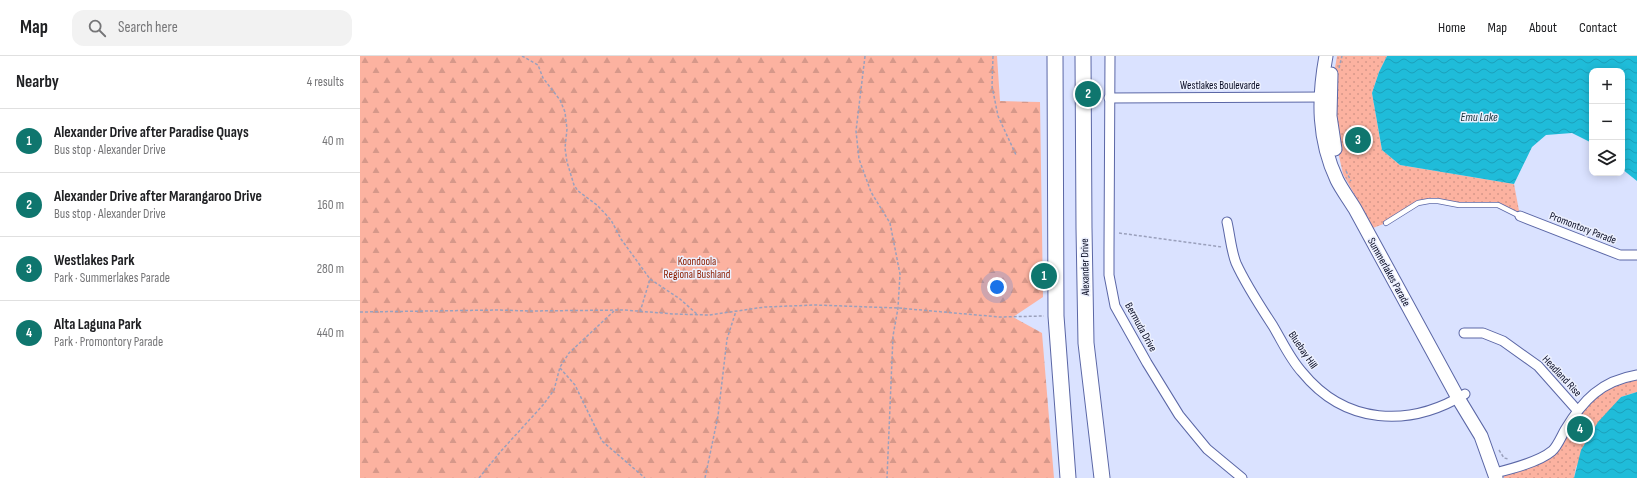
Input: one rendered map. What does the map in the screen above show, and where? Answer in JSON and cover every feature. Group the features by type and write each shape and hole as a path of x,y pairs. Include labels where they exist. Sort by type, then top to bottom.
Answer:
{"main road":[{"path":"1055,56 1056,316 1068,478"},
{"name":"Alexander Drive","path":"1083,56 1086,342 1102,478"}],"street":[{"name":"Bermuda Drive","path":"1110,56 1109,275 1115,306 1122,321 1179,414 1207,449 1242,478"},
{"name":"Summerlakes Parade","path":"1326,56 1325,97 1336,155 1343,174 1461,396 1488,435 1497,453 1499,475"},
{"name":"Summerlakes Parade","path":"1325,97 1334,56"},
{"name":"Westlakes Boulevarde","path":"1109,98 1325,97"},
{"name":"Promontory Parade","path":"1520,216 1620,256 1637,255"},
{"name":"Bluebay Hill","path":"1227,222 1236,262 1245,281 1301,372 1323,394 1346,408 1368,415 1386,417 1417,414 1461,396"},
{"name":"Headland Rise","path":"1464,333 1483,333 1503,341 1538,366 1577,410"},
{"path":"1499,475 1543,457 1553,450 1577,410 1591,395 1608,384 1627,376 1637,375"}],"lane":[{"path":"1386,223 1418,203 1429,201 1459,205 1498,205 1520,216"}],"path":[{"path":"522,56 538,64 543,78 560,100 565,112 567,129 565,148 566,162 574,186 578,191 597,205 611,220 621,239 650,279 680,299 698,315"},
{"path":"864,56 856,131 859,159 871,192 890,223 900,274 898,308 893,336 887,478"},
{"path":"993,56 992,86 998,116 1016,155"},
{"path":"1338,71 1342,56"},
{"path":"1344,166 1354,186"},
{"path":"1109,232 1225,248 1232,247"},
{"path":"640,312 650,279"},
{"path":"360,312 499,310 614,311 698,315 765,307 815,305 898,308 1000,317 1056,316"},
{"path":"479,478 554,390 560,368 569,353 614,311"},
{"path":"705,478 718,416 728,339 736,311"},
{"path":"560,368 576,385 602,441 645,478"},
{"path":"1497,446 1504,458 1513,460 1521,458 1523,464"}],"green space":[{"name":"Koondoola Regional Bushland","path":"360,56 997,56 1000,101 1040,102 1043,297 1013,317 1042,333 1054,478 360,478"},
{"path":"1337,56 1387,56 1379,72 1372,93 1382,150 1400,165 1514,184 1520,216 1498,205 1459,205 1438,201 1418,203 1386,223 1373,228 1343,174 1330,116 1330,97"},
{"path":"1637,375 1637,392 1621,397 1576,467 1574,478 1504,478 1502,471 1543,457 1591,395"}],"water":[{"name":"Emu Lake","path":"1387,56 1637,56 1637,181 1625,171 1625,68 1589,68 1589,142 1572,133 1546,135 1532,147 1514,184 1400,165 1382,150 1372,93 1379,72"},
{"path":"1637,392 1637,478 1574,478 1581,450 1598,422 1621,397"}],"place":[{"name":"Alexander Drive after Marangaroo Drive","path":"1088,94"},
{"name":"Westlakes Park","path":"1358,140"},
{"name":"Alexander Drive after Paradise Quays","path":"1044,276"},
{"name":"Alta Laguna Park","path":"1580,429"}]}
